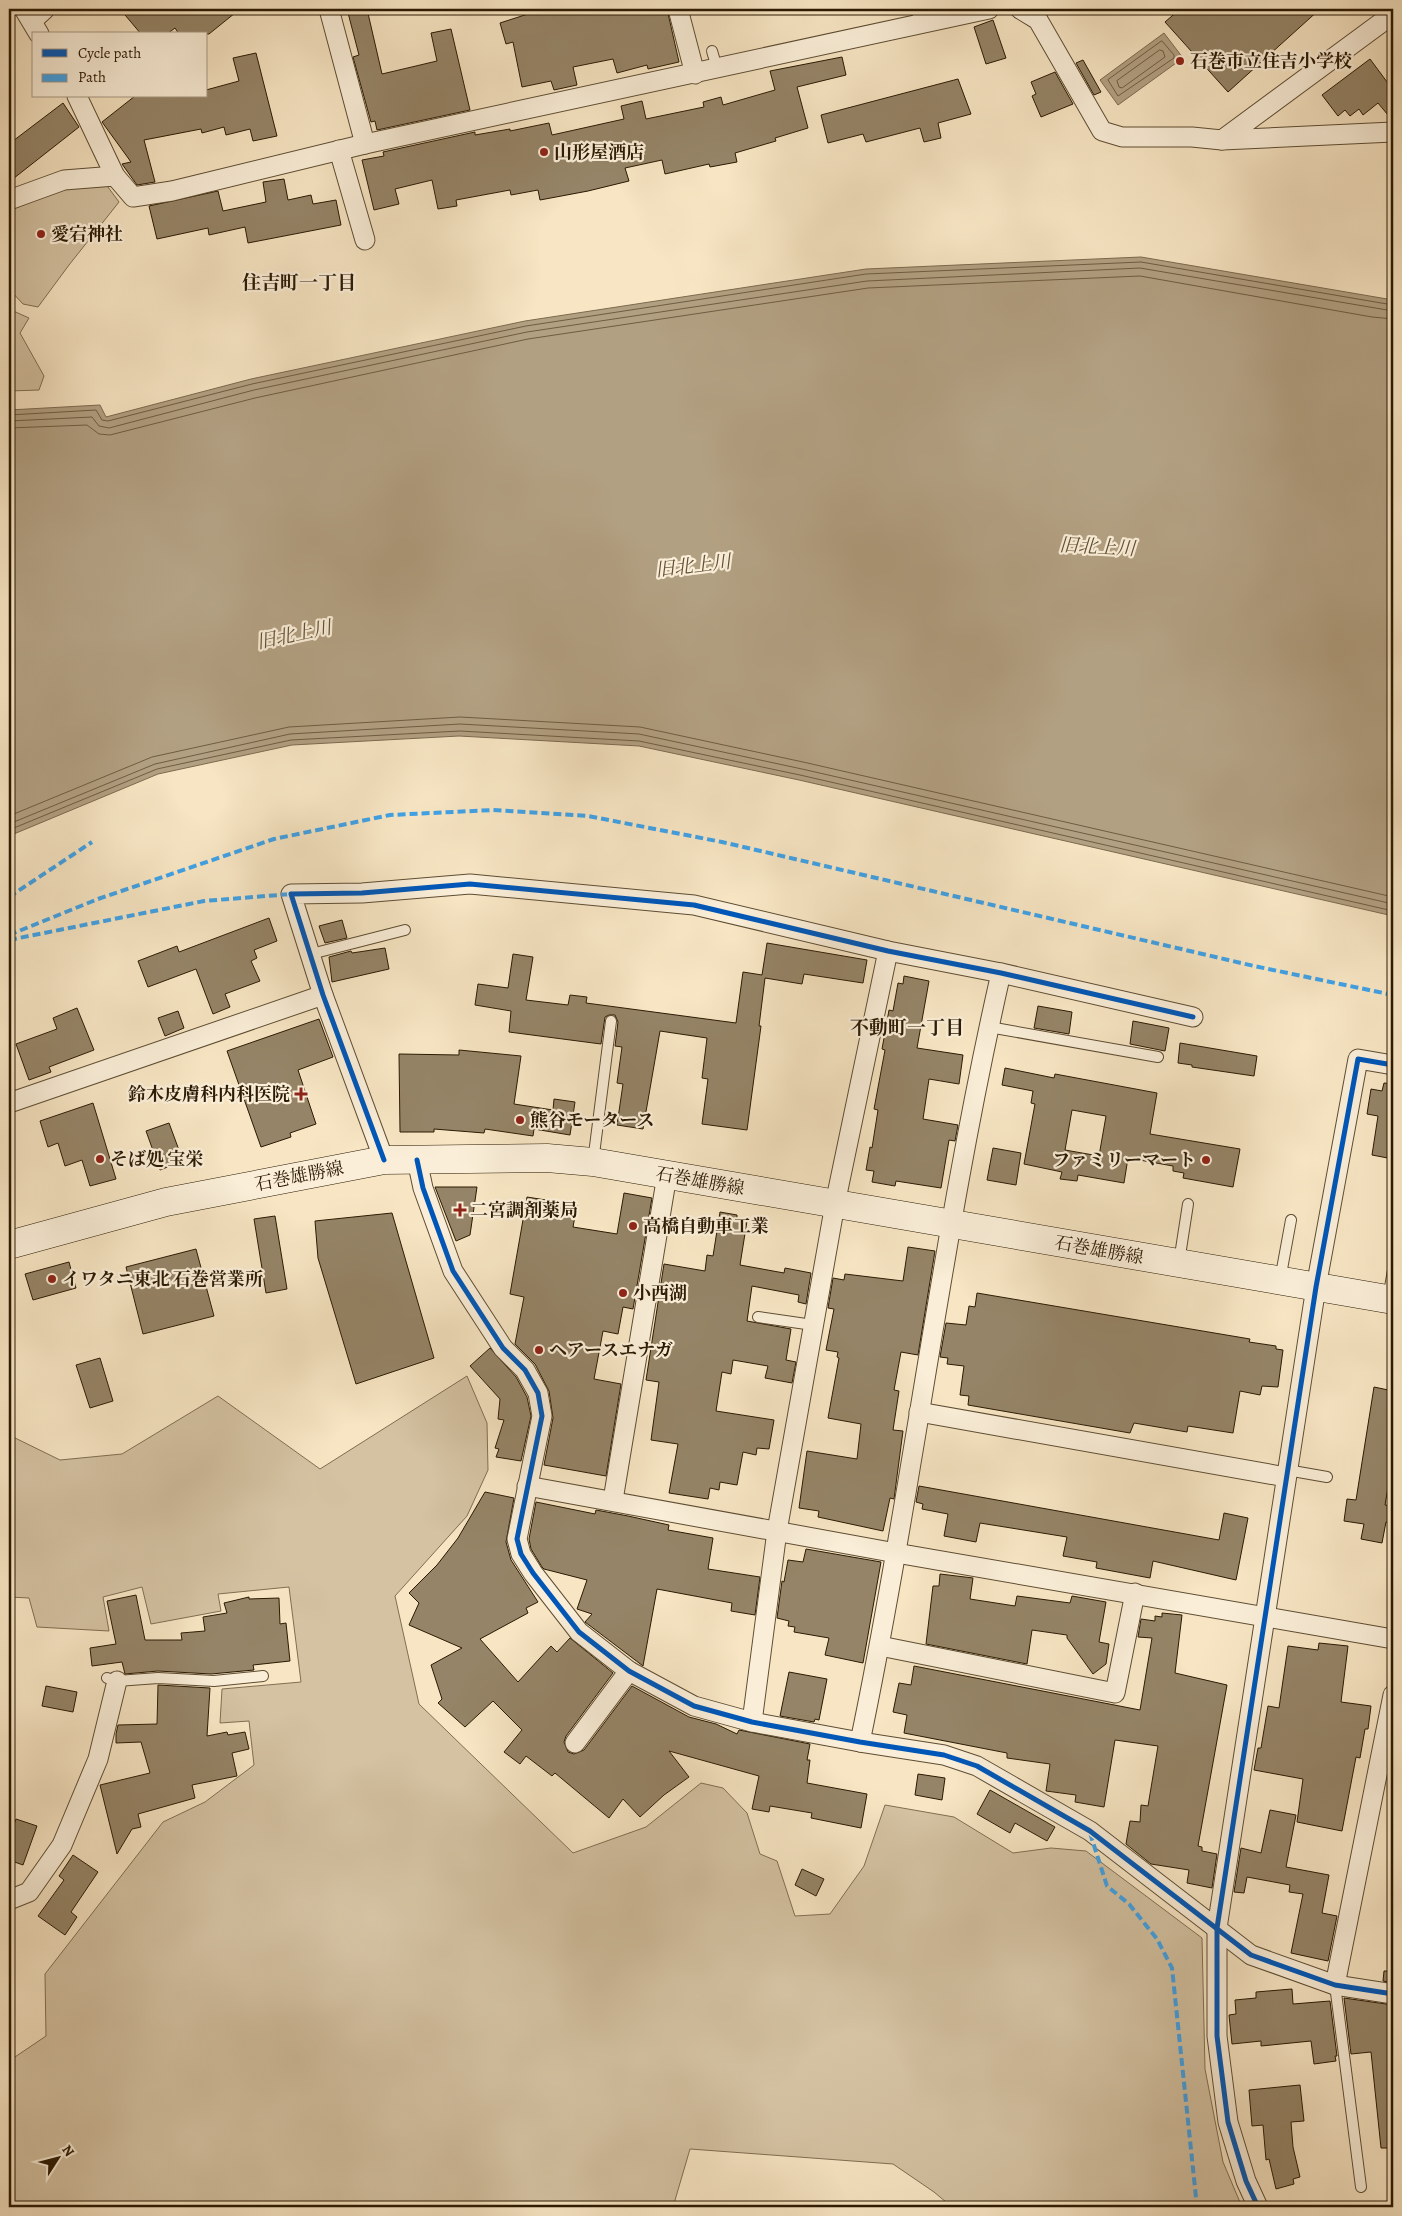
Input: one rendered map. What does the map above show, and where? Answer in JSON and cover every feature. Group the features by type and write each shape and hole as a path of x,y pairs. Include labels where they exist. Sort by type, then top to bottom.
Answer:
{"main road":[{"name":"石巻雄勝線","path":"9,1245 166,1202 384,1160 547,1158 593,1162 1391,1300"}],"street":[{"path":"329,9 365,144"},
{"path":"678,9 695,74"},
{"path":"78,98 115,176 133,197 172,191 365,144 695,74 714,60 919,16 989,9"},
{"path":"1020,9 1038,20 1102,131 1122,137 1192,137 1217,140 1393,132"},
{"path":"1217,140 1393,14"},
{"path":"339,150 365,240"},
{"path":"9,200 64,180 115,176"},
{"path":"384,1160 324,995 291,894 362,893 470,884 694,905 888,951 1001,973 1193,1017"},
{"path":"752,1722 777,1531 835,1204 888,951"},
{"path":"860,1742 880,1646 952,1225 1001,973"},
{"path":"9,1103 324,995"},
{"path":"1258,2207 1246,2181 1228,2122 1217,2036 1216,1928 1316,1287 1358,1059 1393,1065"},
{"path":"417,1160 423,1188 453,1270 503,1348 525,1370 538,1393 542,1416 516,1539 521,1554 533,1573 579,1632 628,1671 694,1706 752,1722 944,1755 976,1766 1090,1831 1251,1955 1335,1985 1393,1994"},
{"path":"613,1500 668,1175"},
{"path":"919,1412 1286,1473"},
{"path":"527,1486 613,1500 896,1553 1265,1615 1393,1639"},
{"path":"880,1646 1115,1693 1135,1593"},
{"path":"575,1743 628,1671"},
{"path":"9,1900 29,1892 62,1845 98,1758 112,1680"},
{"path":"1335,1985 1393,1694"}],"lane":[{"path":"311,954 405,930"},
{"path":"593,1162 611,1021"},
{"path":"989,1027 1158,1057"},
{"path":"1179,1264 1188,1204"},
{"path":"1280,1281 1291,1220"},
{"path":"1391,1300 1393,1270"},
{"path":"758,1317 814,1325"},
{"path":"1286,1473 1327,1477"},
{"path":"112,1680 158,1678 214,1681 263,1676"},
{"path":"1335,1985 1361,2187"}],"shaded area":[{"path":"105,183 119,202 38,307 23,304 9,289 9,211 57,191"},
{"path":"9,309 29,318 20,333 44,376 39,390 9,391"},
{"path":"467,1376 487,1423 488,1470 467,1516 395,1596 419,1704 573,1853 646,1827 701,1783 723,1788 747,1813 760,1854 777,1861 795,1916 830,1914 864,1866 885,1805 954,1817 1013,1853 1051,1848 1086,1851 1202,1938 1205,2069 1223,2162 1242,2207 952,2207 934,2192 893,2164 690,2149 673,2207 9,2207 9,2061 46,2036 45,1974 163,1822 205,1802 254,1765 249,1721 220,1723 222,1689 301,1682 289,1587 218,1594 221,1611 151,1624 142,1587 103,1597 109,1631 37,1627 29,1598 9,1597 9,1435 60,1460 122,1454 218,1396 320,1469"}],"water":[{"path":"1164,33 1183,58 1118,105 1100,80"},
{"name":"旧北上川","path":"1141,257 1393,300 1393,916 799,780 639,746 459,736 292,745 158,774 9,836 9,410 100,405 106,417 251,379 525,321 866,269"}],"building":[{"path":"120,9 240,9 209,34 208,32 178,32 175,28 170,32 139,32"},
{"path":"347,9 367,9 382,74 437,61 431,33 451,29 470,110 377,130 375,121 371,122 353,57 359,55"},
{"path":"533,9 667,9 679,62 648,69 647,65 617,73 613,59 573,67 577,85 554,90 551,81 522,87 513,42 506,44 500,23 534,12"},
{"path":"1180,9 1320,9 1228,92 1165,22"},
{"path":"993,20 1006,58 986,64 974,27"},
{"path":"256,53 277,136 253,141 250,129 226,135 224,127 202,133 201,129 144,140 155,182 137,185 122,164 131,162 102,122 132,98 208,98 208,89 239,81 233,58"},
{"path":"842,57 846,75 797,87 808,128 775,138 776,141 735,153 737,162 710,167 709,164 665,174 662,160 625,168 629,181 588,191 540,200 538,190 511,195 510,190 456,200 457,206 438,209 432,180 395,189 399,204 374,210 362,160 384,156 383,152 475,132 475,135 510,129 510,131 549,123 552,135 624,119 621,106 642,101 646,119 704,107 703,102 721,97 723,105 775,90 770,71"},
{"path":"1370,59 1393,90 1393,121 1378,103 1363,115 1359,109 1350,116 1345,110 1338,116 1322,95"},
{"path":"1083,60 1101,92 1094,95 1076,63"},
{"path":"1055,72 1073,104 1041,117 1032,96 1036,94 1031,82"},
{"path":"958,79 971,114 938,123 941,138 924,142 920,128 866,142 863,134 828,143 821,115"},
{"path":"63,103 79,127 9,182 9,144"},
{"path":"284,179 288,200 311,195 313,204 336,200 341,225 248,243 245,227 209,235 208,228 157,239 149,206 218,191 223,211 266,202 263,182"},
{"path":"269,918 277,941 254,950 257,958 251,961 260,981 225,994 230,1007 213,1014 196,969 148,987 138,961 177,946 179,952"},
{"path":"342,920 347,938 325,943 319,926"},
{"path":"767,943 867,960 863,983 804,974 802,984 765,978 759,1026 761,1026 747,1130 702,1124 708,1079 702,1078 707,1038 660,1031 643,1129 617,1125 623,1084 617,1083 622,1047 615,1046 618,1022 615,1015 605,1017 601,1044 509,1032 511,1011 475,1005 478,984 508,988 513,954 533,957 526,1000 568,1005 570,995 587,997 586,1003 736,1023 743,972 762,975"},
{"path":"385,948 389,969 332,982 329,957 351,951 352,953"},
{"path":"904,976 929,981 917,1048 963,1055 959,1084 929,1079 923,1119 958,1125 955,1141 949,1140 941,1188 896,1181 895,1186 872,1182 874,1171 866,1170 870,1147 872,1148 878,1110 874,1109 885,1050 882,1049 889,1010 893,1011 898,983 903,984"},
{"path":"1038,1006 1072,1012 1069,1034 1034,1028"},
{"path":"77,1008 94,1050 49,1067 51,1072 29,1080 16,1044 57,1029 53,1018"},
{"path":"178,1011 184,1028 165,1036 158,1018"},
{"path":"319,1019 333,1057 298,1070 316,1124 290,1133 291,1137 261,1147 227,1051"},
{"path":"1133,1021 1169,1028 1165,1051 1130,1044"},
{"path":"1180,1043 1257,1056 1254,1076 1192,1067 1192,1065 1178,1063"},
{"path":"459,1050 521,1056 514,1104 553,1110 554,1099 575,1102 570,1135 534,1129 533,1136 485,1129 484,1133 434,1129 434,1132 400,1132 399,1054 459,1055"},
{"path":"1005,1068 1054,1078 1055,1074 1157,1093 1150,1134 1240,1149 1233,1187 1183,1178 1184,1173 1173,1171 1173,1166 1128,1158 1124,1183 1078,1175 1077,1181 1060,1179 1062,1172 1024,1164 1035,1104 1031,1103 1033,1091 1002,1085","holes":["1072,1110 1106,1116 1099,1156 1065,1150"]},
{"path":"1384,1083 1393,1084 1393,1159 1372,1155 1378,1116 1367,1114 1371,1089 1382,1091"},
{"path":"93,1103 116,1179 90,1186 82,1160 65,1166 58,1143 48,1147 40,1121"},
{"path":"169,1123 183,1161 160,1170 146,1131"},
{"path":"993,1148 1021,1153 1016,1185 987,1180"},
{"path":"435,1187 477,1187 470,1235 456,1241"},
{"path":"624,1193 652,1198 633,1309 623,1307 618,1334 603,1331 594,1379 621,1384 606,1476 544,1465 553,1418 549,1391 535,1364 515,1344 524,1297 510,1294 527,1197 577,1205 573,1227 617,1234"},
{"path":"720,1212 737,1215 737,1219 747,1221 740,1265 784,1273 785,1268 811,1273 806,1304 798,1302 799,1295 752,1286 747,1321 791,1329 786,1360 796,1362 792,1383 765,1378 768,1366 733,1360 731,1374 722,1372 716,1411 774,1420 769,1449 757,1448 756,1455 743,1452 737,1485 720,1482 719,1490 710,1488 708,1499 669,1493 678,1444 651,1440 659,1382 646,1380 664,1264 705,1271 707,1255 713,1256"},
{"path":"392,1213 434,1358 356,1384 318,1258 315,1221"},
{"path":"275,1216 287,1289 266,1293 254,1219"},
{"path":"908,1247 935,1251 918,1355 901,1352 894,1390 899,1391 893,1430 903,1431 894,1499 890,1498 883,1531 818,1517 819,1511 799,1508 807,1451 857,1459 861,1424 828,1418 839,1358 837,1357 838,1352 826,1350 834,1309 828,1308 833,1278 844,1280 845,1274 903,1281"},
{"path":"196,1249 214,1316 143,1334 126,1267"},
{"path":"69,1262 76,1288 33,1300 25,1274"},
{"path":"977,1293 1250,1339 1249,1342 1276,1346 1276,1349 1283,1350 1278,1387 1262,1386 1260,1395 1240,1391 1233,1433 1188,1426 1187,1432 1134,1423 1130,1433 968,1405 969,1396 960,1395 964,1366 947,1364 948,1358 940,1357 946,1323 966,1325 969,1306 975,1307"},
{"path":"490,1348 516,1377 527,1397 531,1416 521,1461 496,1457 499,1449 495,1448 504,1420 498,1419 500,1399 470,1366"},
{"path":"100,1358 113,1401 90,1408 76,1365"},
{"path":"1374,1387 1393,1391 1393,1458 1385,1505 1393,1506 1393,1523 1386,1522 1382,1543 1361,1539 1364,1524 1344,1521 1347,1499 1356,1500"},
{"path":"919,1486 1219,1540 1224,1513 1248,1518 1236,1580 1153,1561 1150,1578 1096,1568 1097,1562 1063,1556 1067,1537 980,1523 976,1542 944,1536 948,1514 922,1509 923,1504 916,1502"},
{"path":"485,1492 514,1498 506,1542 511,1560 538,1602 526,1608 528,1613 480,1639 518,1682 551,1646 557,1652 570,1638 613,1673 566,1736 564,1742 568,1752 574,1754 584,1750 632,1686 689,1717 716,1724 737,1734 739,1730 810,1744 807,1760 810,1760 807,1783 867,1794 861,1828 811,1818 812,1813 770,1806 769,1812 752,1809 759,1776 669,1751 689,1777 664,1795 640,1817 623,1799 609,1818 555,1773 552,1776 526,1756 520,1764 504,1752 522,1730 493,1701 465,1727 438,1703 442,1699 431,1665 462,1648 409,1625 419,1603 409,1593 437,1565 458,1538"},
{"path":"536,1502 595,1514 596,1510 628,1516 669,1525 668,1530 713,1538 708,1569 760,1577 755,1615 731,1611 732,1603 657,1589 643,1666 585,1622 592,1614 577,1609 587,1580 542,1567 531,1549 529,1539"},
{"path":"806,1549 881,1562 863,1663 825,1655 829,1638 794,1632 795,1627 788,1626 789,1621 777,1618 782,1581 784,1582 788,1560 803,1562"},
{"path":"940,1574 973,1578 970,1599 1015,1606 1017,1596 1070,1603 1072,1596 1106,1602 1099,1642 1109,1644 1106,1664 1093,1674 1067,1638 1067,1635 1032,1630 1027,1664 926,1644 933,1586 939,1586"},
{"path":"136,1595 145,1640 182,1640 181,1633 205,1631 203,1617 227,1613 224,1603 249,1597 249,1599 279,1598 280,1624 286,1623 290,1661 253,1665 254,1670 211,1674 158,1671 125,1674 122,1662 92,1666 90,1648 116,1644 107,1601"},
{"path":"1162,1613 1182,1615 1175,1673 1227,1685 1198,1846 1202,1847 1202,1851 1217,1854 1212,1888 1187,1883 1189,1870 1151,1864 1126,1844 1130,1821 1140,1822 1141,1805 1148,1806 1158,1746 1115,1740 1104,1807 1075,1802 1076,1795 1046,1791 1050,1764 1007,1758 1007,1753 904,1733 907,1715 893,1712 899,1683 911,1685 914,1666 1140,1710 1152,1638 1138,1637 1141,1619 1155,1621 1155,1616 1162,1617"},
{"path":"1319,1643 1348,1646 1341,1702 1371,1706 1368,1729 1365,1729 1360,1758 1356,1757 1342,1831 1297,1822 1303,1779 1254,1770 1258,1748 1261,1748 1268,1706 1279,1708 1288,1646 1318,1650"},
{"path":"789,1672 827,1679 819,1720 815,1719 814,1722 780,1716"},
{"path":"158,1685 210,1688 207,1736 227,1732 228,1735 245,1732 249,1749 232,1753 237,1776 192,1785 195,1798 138,1814 141,1827 132,1829 117,1854 100,1785 150,1773 141,1742 116,1743 116,1734 118,1725 157,1724"},
{"path":"46,1686 77,1692 73,1712 42,1706"},
{"path":"918,1774 945,1778 942,1800 915,1795"},
{"path":"990,1790 1055,1827 1047,1841 1015,1823 1010,1833 977,1814"},
{"path":"1270,1810 1296,1815 1286,1867 1329,1875 1322,1913 1337,1916 1328,1961 1291,1953 1303,1894 1289,1892 1290,1885 1247,1877 1244,1893 1234,1892 1241,1848 1261,1853"},
{"path":"16,1819 37,1826 23,1865 9,1860 9,1839"},
{"path":"73,1855 98,1872 71,1912 77,1917 65,1935 38,1916 64,1880 59,1876"},
{"path":"802,1869 824,1879 816,1896 795,1885"},
{"path":"1384,1971 1393,1971 1393,1983 1383,1981"},
{"path":"1292,1989 1293,2004 1330,2001 1336,2061 1314,2064 1311,2041 1261,2046 1261,2041 1232,2044 1229,2015 1236,2014 1235,2000 1256,1998 1256,1992"},
{"path":"1344,1998 1393,2005 1393,2148 1381,2148 1371,2052 1351,2054"},
{"path":"1300,2085 1304,2121 1291,2122 1293,2147 1300,2177 1293,2179 1294,2184 1276,2189 1269,2159 1266,2160 1263,2125 1252,2126 1249,2090"}],"marked path":[{"path":"9,935 98,899 274,839 390,815 493,810 588,816 722,842 1254,966 1393,995"},
{"path":"9,897 92,842"},
{"path":"9,940 204,901 291,894"},
{"path":"1090,1833 1107,1886 1129,1904 1157,1939 1172,1968 1197,2207"},
{"path":"903,2204 908,2207"}],"cycle path":[{"path":"384,1160 323,995 291,894 362,893 470,884 694,905 888,951 1001,973 1193,1017"},
{"path":"1258,2207 1246,2181 1228,2122 1217,2036 1217,1928 1316,1287 1358,1059 1393,1065"},
{"path":"417,1160 423,1188 453,1271 503,1348 525,1370 538,1393 542,1416 517,1539 521,1554 533,1573 579,1632 629,1671 694,1706 752,1722 944,1755 977,1766 1090,1831 1251,1955 1335,1985 1393,1994"}],"place":[{"name":"石巻市立住吉小学校","path":"1180,61"},
{"name":"山形屋酒店","path":"544,152"},
{"name":"愛宕神社","path":"41,234"},
{"name":"鈴木皮膚科内科医院","path":"301,1094"},
{"name":"熊谷モータース","path":"520,1120"},
{"name":"そば処 宝栄","path":"100,1159"},
{"name":"ファミリーマート","path":"1206,1160"},
{"name":"二宮調剤薬局","path":"460,1210"},
{"name":"高橋自動車工業","path":"633,1226"},
{"name":"イワタニ東北 石巻営業所","path":"52,1279"},
{"name":"小西湖","path":"623,1293"},
{"name":"ヘアースエナガ","path":"539,1350"}],"district":[{"name":"住吉町一丁目","path":"299,283"},
{"name":"不動町一丁目","path":"907,1028"}]}
